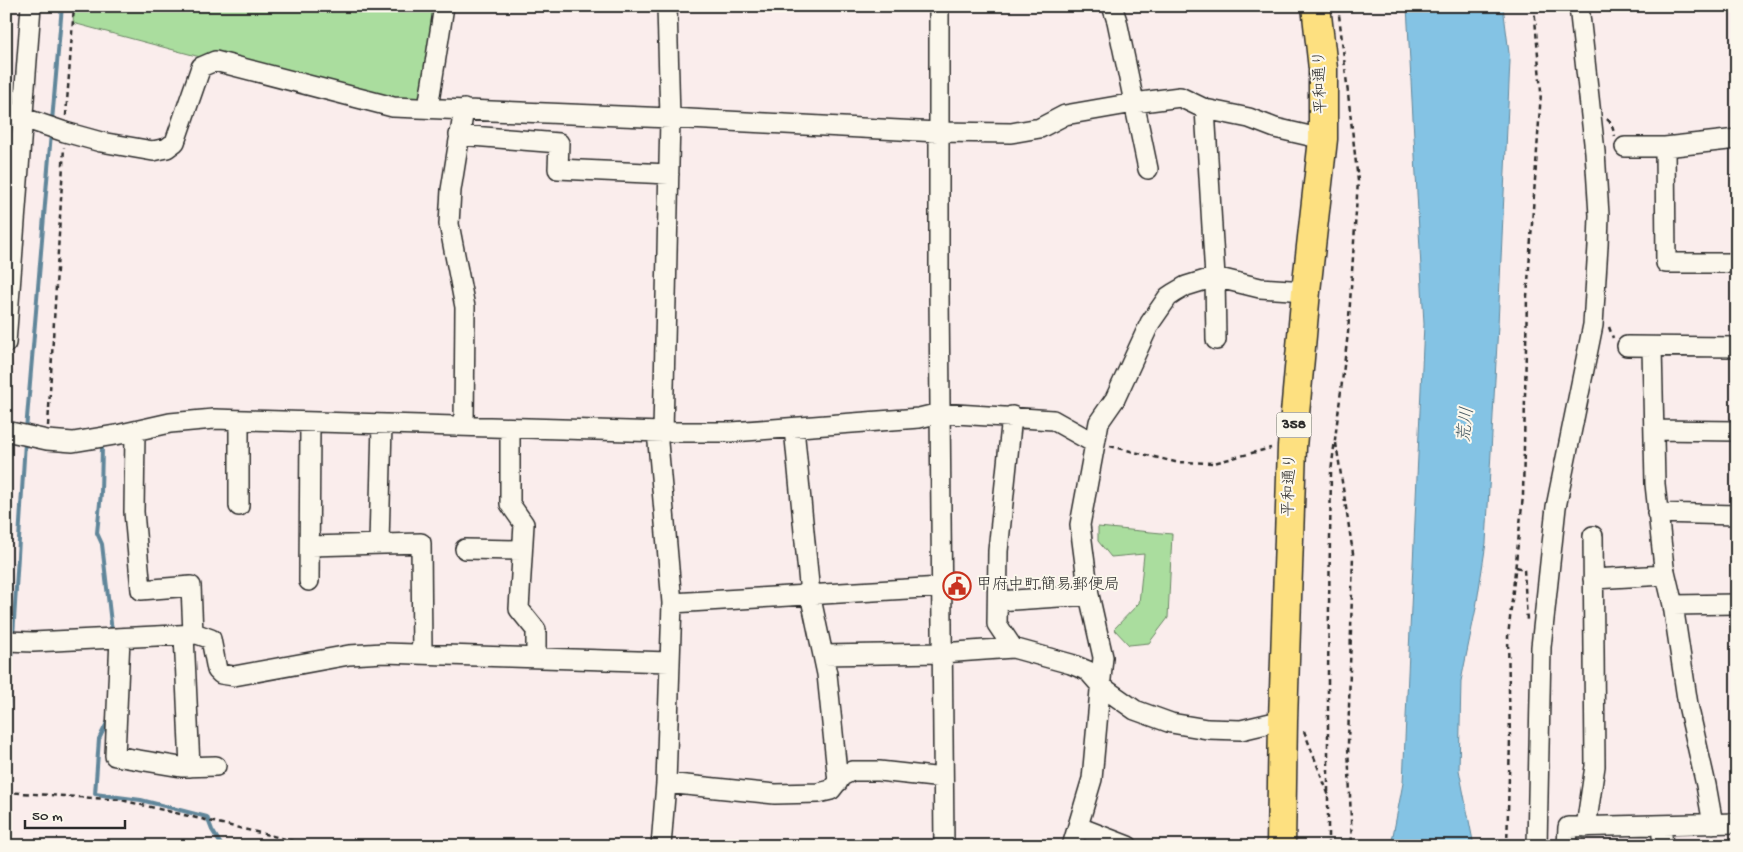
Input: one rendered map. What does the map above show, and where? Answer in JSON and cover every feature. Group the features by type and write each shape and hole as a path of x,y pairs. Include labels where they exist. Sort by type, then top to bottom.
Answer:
{"highway":[{"name":"平和通り","path":"1281,846 1292,447 1306,291 1323,139 1323,69 1316,6"}],"street":[{"path":"6,343 15,115 31,6"},
{"path":"428,108 444,6"},
{"path":"661,846 666,783 672,603 660,432 670,118 667,6"},
{"path":"939,6 938,132 944,846"},
{"path":"1112,6 1117,21 1148,169"},
{"path":"1537,846 1541,647 1556,507 1594,325 1598,255 1599,215 1595,152 1579,6"},
{"path":"15,115 101,142 153,151 167,148 175,142 201,67 215,61 393,107 670,118 938,132 1011,133 1040,128 1065,115 1134,102 1180,97 1205,109 1249,118 1275,128 1323,139"},
{"path":"464,109 451,190 449,224 465,307 464,426"},
{"path":"1205,109 1215,277 1216,340"},
{"path":"459,135 560,143 558,169 669,174"},
{"path":"1625,147 1664,147 1737,139"},
{"path":"1664,147 1666,263 1737,263"},
{"path":"1072,846 1092,779 1103,656 1090,595 1080,525 1099,422 1116,399 1150,323 1168,297 1186,286 1215,277 1260,288 1306,291"},
{"path":"1627,346 1737,347"},
{"path":"1652,347 1657,513 1665,575 1672,605 1688,705 1713,824"},
{"path":"8,432 47,440 72,442 170,423 239,420 660,432 732,432 919,418 940,413 1053,420 1094,442"},
{"path":"1012,416 998,551 997,624 1012,648"},
{"path":"239,420 239,506"},
{"path":"310,422 310,580"},
{"path":"379,544 382,424"},
{"path":"510,428 510,504 524,524 520,609 536,630 536,658"},
{"path":"794,428 810,594 827,674 838,782"},
{"path":"1654,430 1737,431"},
{"path":"135,431 134,512 140,590 191,586 189,635 190,767"},
{"path":"1657,513 1737,515"},
{"path":"1586,827 1594,766 1592,536"},
{"path":"310,546 421,543 422,654"},
{"path":"464,549 522,550"},
{"path":"1593,579 1665,575"},
{"path":"672,603 941,587"},
{"path":"998,601 1090,595"},
{"path":"1672,605 1737,604"},
{"path":"6,641 33,642 198,634 211,639 217,670 221,674 234,676 348,654 384,653 670,662"},
{"path":"120,638 115,756 181,767 216,766"},
{"path":"823,655 942,653 1012,648 1071,664 1088,671 1101,686 1135,710 1171,723 1207,729 1241,730 1283,720"},
{"path":"666,783 776,794 818,793 831,790 842,776 852,771 879,770 943,778"},
{"path":"1567,846 1568,827 1737,823"},
{"path":"1660,825 1663,846"},
{"path":"1078,827 1128,846"}],"path":[{"path":"47,440 74,6"},
{"path":"1328,846 1330,797 1328,673 1331,472 1348,333 1358,181 1338,6"},
{"path":"1507,846 1510,740 1508,637 1523,496 1527,297 1541,92 1534,6"},
{"path":"1335,439 1353,553 1348,745 1352,846"},
{"path":"1094,442 1175,462 1214,463 1270,448 1292,447"},
{"path":"1283,720 1301,723 1330,797"},
{"path":"6,792 121,800 314,846"}],"green space":[{"path":"74,6 444,6 428,108 215,61 73,23"},
{"path":"1098,527 1172,534 1168,618 1149,643 1129,645 1114,629 1139,603 1144,554 1111,557 1098,541"}],"water":[{"name":"荒川","path":"1407,6 1503,6 1510,61 1486,543 1476,608 1461,681 1459,770 1474,846 1391,846 1403,783 1424,324"}],"waterway":[{"path":"52,121 62,6"},
{"path":"26,430 51,133"},
{"path":"13,637 25,442"},
{"path":"102,447 101,493 97,533 102,544 112,632"},
{"path":"6,736 12,646"},
{"path":"109,719 99,739 95,794 141,800 207,817 212,830 222,846"},
{"path":"1487,846 1487,843 1492,843 1492,846"}],"place":[{"name":"甲府中町簡易郵便局","path":"957,586"}]}
